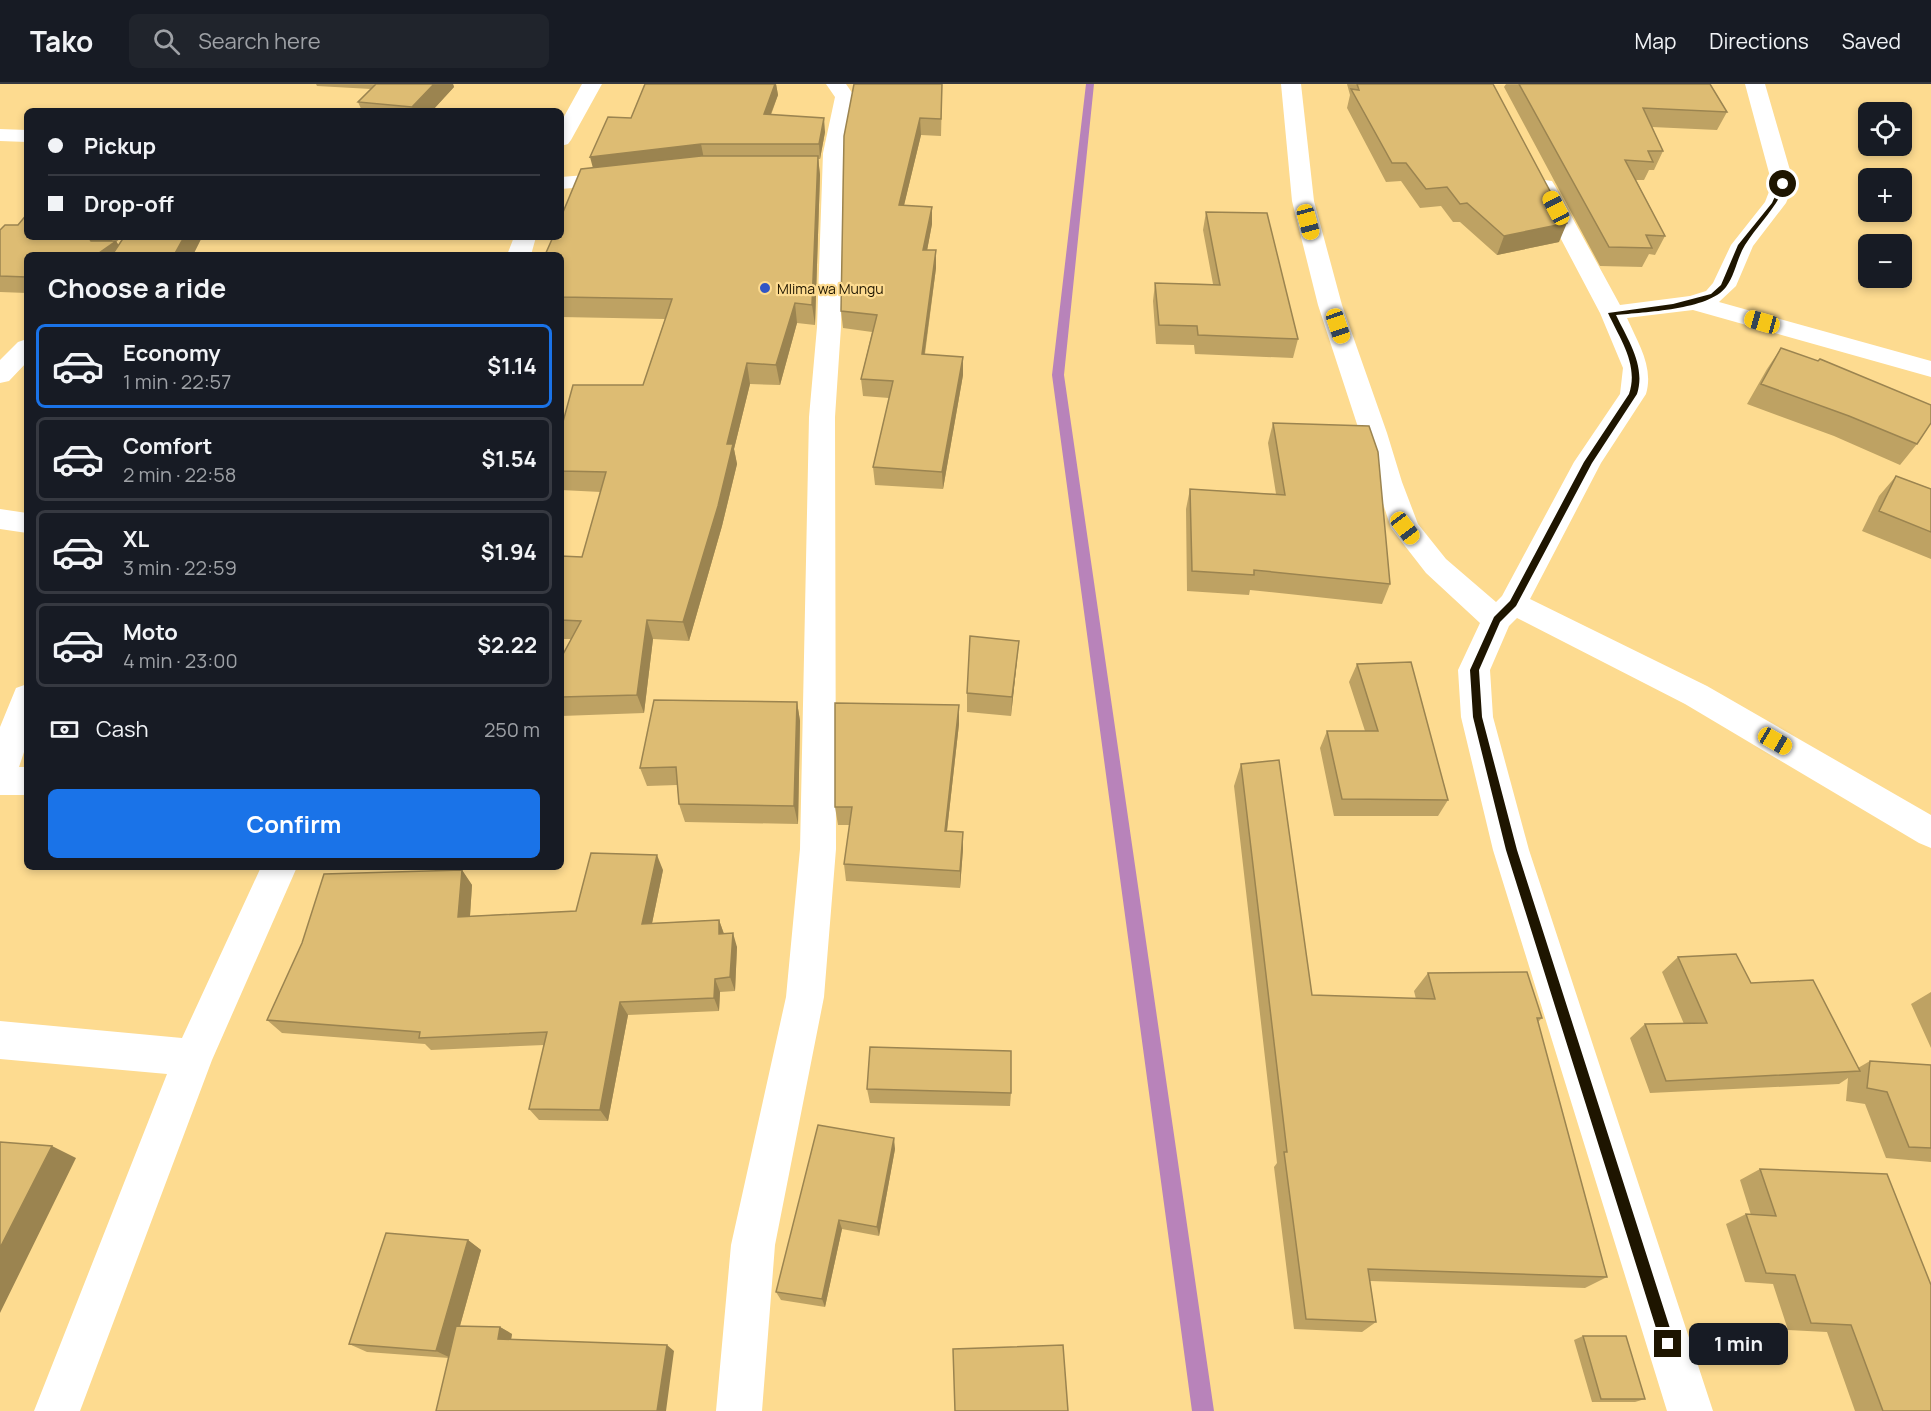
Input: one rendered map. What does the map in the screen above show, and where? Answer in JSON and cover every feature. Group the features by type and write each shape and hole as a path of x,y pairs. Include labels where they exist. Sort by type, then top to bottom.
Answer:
{"street":[{"path":"564,135 592,84"},
{"path":"739,1411 753,1245 805,997 818,849 822,417 829,327 823,167 833,153 845,104 845,97 839,84"},
{"path":"1291,84 1303,201 1330,305 1405,528 1436,566 1505,612 1696,694 1931,833"},
{"path":"1612,313 1694,303 1714,296 1724,286 1742,245 1775,203 1783,184 1755,84"},
{"path":"0,135 24,136"},
{"path":"1528,155 1612,313 1636,368 1636,384 1633,394 1588,462 1474,670 1477,717 1511,850 1689,1411"},
{"path":"564,183 639,177"},
{"path":"1694,303 1931,369"},
{"path":"0,375 24,350"},
{"path":"0,519 24,523"},
{"path":"0,773 24,705"},
{"path":"0,781 24,781"},
{"path":"57,1411 193,1058 278,870"},
{"path":"0,1040 193,1058"}],"building":[{"path":"376,84 434,84 412,107 358,102"},
{"path":"645,84 775,84 764,114 824,118 819,144 701,144 590,157 608,117 631,118"},
{"path":"854,84 942,84 941,119 920,118 899,205 932,207 923,250 936,250 922,354 963,357 942,472 873,467 893,381 861,379 877,315 841,311 844,136"},
{"path":"1357,84 1493,84 1567,223 1504,236 1467,203 1460,204 1447,187 1426,189 1406,163 1392,163 1351,89 1359,90"},
{"path":"1519,84 1710,84 1727,112 1643,108 1663,151 1648,151 1653,162 1625,160 1665,236 1646,235 1652,248 1609,247"},
{"path":"701,156 818,156 812,305 795,303 776,365 747,363 727,444 733,444 718,506 683,622 647,620 637,695 564,697 564,652 581,621 564,620 564,556 582,557 606,472 564,471 564,418 573,385 643,385 672,299 564,297 564,252 546,252 552,240 564,240 564,210 581,169"},
{"path":"1206,212 1267,213 1298,339 1198,335 1197,326 1159,325 1155,283 1220,285"},
{"path":"24,218 24,240 116,241 100,252 24,252 24,277 0,276 0,230 5,225 18,225"},
{"path":"122,240 182,240 176,252 114,252"},
{"path":"1781,348 1818,361 1820,359 1931,405 1931,423 1917,444 1761,384"},
{"path":"1273,423 1369,426 1378,452 1390,584 1254,570 1254,575 1192,571 1190,489 1285,495"},
{"path":"1896,476 1931,489 1931,532 1879,511"},
{"path":"970,636 1019,641 1012,697 967,693"},
{"path":"1411,662 1448,800 1342,799 1327,731 1378,731 1357,664"},
{"path":"654,700 797,702 794,806 679,804 676,767 640,768"},
{"path":"835,703 959,705 945,831 963,832 960,871 844,864 852,807 835,807"},
{"path":"1279,760 1312,995 1435,999 1428,973 1527,972 1542,1018 1537,1018 1607,1277 1368,1269 1376,1322 1306,1319 1284,1152 1287,1152 1241,764"},
{"path":"591,853 657,855 642,924 719,920 719,934 733,933 730,977 715,979 714,998 620,1002 600,1110 529,1109 547,1032 419,1038 420,1032 267,1020 302,943 324,874 462,870 458,917 576,911"},
{"path":"1736,954 1751,983 1813,980 1860,1071 1666,1081 1645,1024 1707,1023 1678,957"},
{"path":"870,1047 1011,1051 1011,1093 867,1089"},
{"path":"1870,1061 1931,1065 1931,1148 1909,1147 1887,1092 1867,1088"},
{"path":"818,1125 894,1138 877,1227 839,1220 822,1299 776,1292"},
{"path":"0,1142 52,1146 0,1248"},
{"path":"1760,1169 1887,1174 1931,1285 1931,1411 1883,1411 1851,1325 1811,1323 1795,1275 1766,1273 1746,1214 1776,1216"},
{"path":"386,1233 468,1240 436,1351 349,1344"},
{"path":"456,1326 500,1327 498,1339 667,1345 657,1411 436,1411"},
{"path":"1583,1336 1626,1336 1645,1399 1601,1399"},
{"path":"1063,1345 1068,1411 955,1411 953,1349"}],"waterway":[{"path":"1090,84 1058,375 1203,1411"}],"place":[{"name":"Mlima wa Mungu","path":"765,288"}],"route":[{"path":"1668,1344 1511,850 1477,717 1474,670 1497,620 1513,603 1588,462 1633,394 1636,384 1636,368 1612,313 1673,307 1714,296 1724,286 1742,245 1775,203 1783,184"}]}
